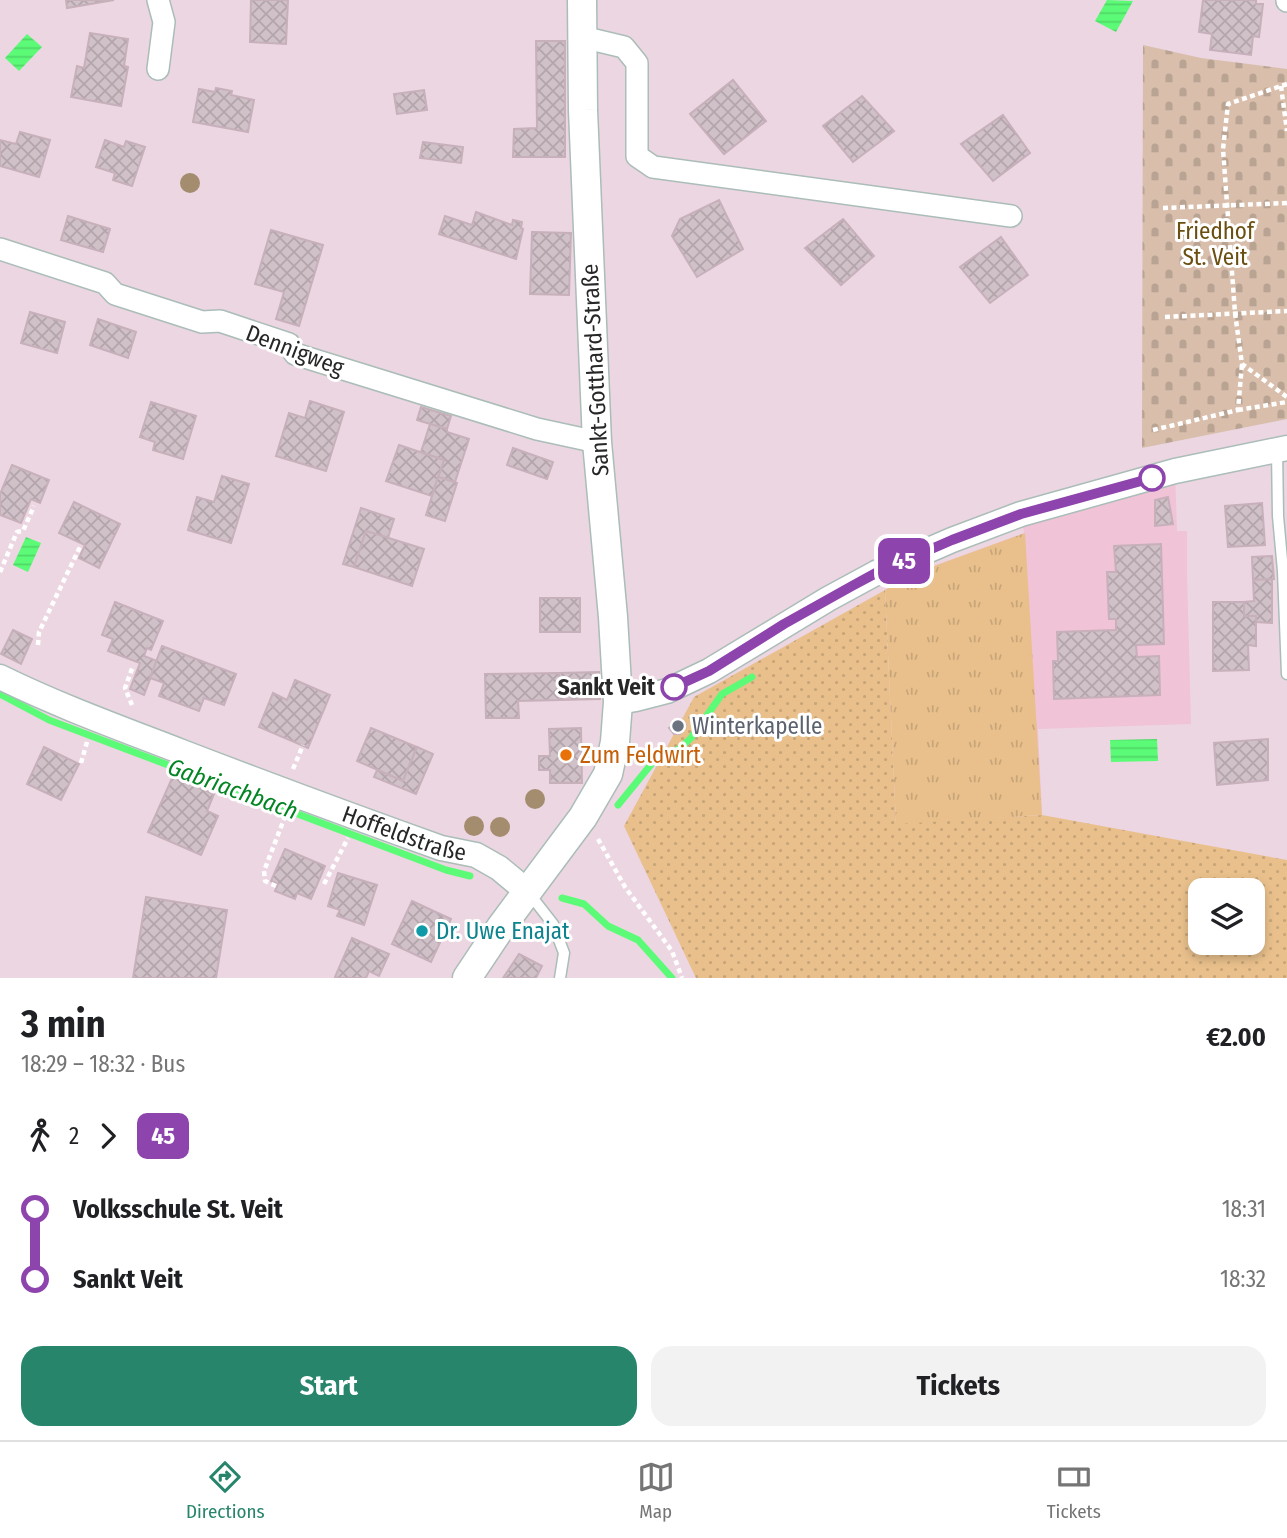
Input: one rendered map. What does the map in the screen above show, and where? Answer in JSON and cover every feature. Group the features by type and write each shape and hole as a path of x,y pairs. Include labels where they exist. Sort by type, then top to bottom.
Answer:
{"main road":[{"name":"Sankt-Gotthard-Straße","path":"467,978 501,927 583,817 608,774 615,743 618,702 597,442 579,0"}],"street":[{"path":"158,0 164,22 158,69"},
{"path":"582,37 624,47 637,63 637,156 653,167 1011,216"},
{"name":"Dennigweg","path":"0,249 105,283 116,294 202,322 220,321 289,344 295,354 537,429 597,442"},
{"path":"618,702 667,691 709,671 784,624 876,573 952,540 1021,514 1175,471 1282,449"},
{"name":"Hoffeldstraße","path":"0,677 43,698 122,730 441,848 475,855 499,868 528,892"}],"lane":[{"path":"1282,449 1278,516 1287,674"},
{"path":"528,892 553,924 564,953 560,978"}],"path":[{"path":"1238,410 1242,364 1235,313 1223,149 1228,104 1284,85 1287,131"},
{"path":"1163,208 1287,203"},
{"path":"1165,317 1287,311"},
{"path":"1242,364 1287,400"},
{"path":"1153,430 1287,400"},
{"path":"0,572 17,532 23,531 34,506"},
{"path":"38,645 39,632 80,547"},
{"path":"132,705 125,688 133,666"},
{"path":"81,763 88,742"},
{"path":"291,776 303,745"},
{"path":"583,817 625,887 672,951 682,978"},
{"path":"276,886 265,881 264,871 284,818"},
{"path":"324,884 347,839"}],"shaded area":[{"path":"1107,0 1133,1 1116,32 1095,21"},
{"path":"27,34 42,47 19,71 5,58"},
{"path":"1175,471 1177,531 1187,531 1191,724 1038,729 1042,815 885,590 912,574 1024,533 1021,514"},
{"path":"26,537 41,543 28,572 13,565"},
{"path":"1157,739 1158,761 1111,762 1110,740"}],"green space":[{"name":"Friedhof St. Veit","path":"1143,45 1201,58 1287,69 1287,419 1142,448"},
{"path":"1025,533 1042,815 896,824 885,590 912,574"},
{"path":"885,590 896,823 1042,815 1287,860 1287,978 696,978 624,826 694,697"}],"building":[{"path":"66,0 114,0 67,8"},
{"path":"251,0 288,0 286,44 250,42"},
{"path":"1203,0 1256,0 1256,4 1263,4 1259,37 1253,36 1251,55 1210,50 1212,34 1199,32"},
{"path":"90,33 128,39 124,66 128,67 121,106 71,97 77,66 84,68"},
{"path":"536,41 565,41 565,157 513,157 514,129 537,128"},
{"path":"733,80 766,121 724,154 690,114"},
{"path":"216,88 232,91 231,95 254,100 248,132 193,122 199,89 215,92"},
{"path":"424,90 427,110 397,114 394,94"},
{"path":"862,96 894,131 853,162 823,126"},
{"path":"1003,115 1030,153 993,181 961,144"},
{"path":"20,132 50,140 39,177 0,166 0,140 16,144"},
{"path":"105,140 124,147 126,141 145,147 132,186 113,180 115,173 96,167"},
{"path":"423,142 463,147 461,163 420,158"},
{"path":"719,200 743,249 697,277 672,236 680,219"},
{"path":"476,212 512,225 513,220 522,222 523,229 516,259 439,234 445,216 472,225"},
{"path":"68,216 110,229 103,252 61,240"},
{"path":"843,219 874,256 841,285 805,248"},
{"path":"271,230 323,245 299,326 276,319 284,292 255,284"},
{"path":"532,232 571,233 569,295 530,294"},
{"path":"1001,237 1028,275 990,303 960,267"},
{"path":"30,312 65,322 57,353 21,343"},
{"path":"98,319 136,332 128,358 90,345"},
{"path":"310,401 344,412 326,471 276,456 289,413 305,418"},
{"path":"151,402 196,416 183,459 153,450 155,442 140,437"},
{"path":"421,407 451,416 447,429 417,420"},
{"path":"430,424 469,439 455,482 438,477 444,460 421,452"},
{"path":"399,445 444,460 432,496 386,481"},
{"path":"513,448 553,462 547,479 507,465"},
{"path":"12,465 49,480 40,503 31,499 21,523 0,515 0,494"},
{"path":"222,476 249,484 231,543 188,530 197,497 214,502"},
{"path":"438,477 457,483 445,521 426,515"},
{"path":"1168,497 1173,524 1155,526 1155,500"},
{"path":"74,502 120,524 99,568 79,558 85,545 59,533"},
{"path":"1262,503 1265,545 1228,547 1225,506"},
{"path":"361,508 394,519 388,538 366,531 354,567 343,564"},
{"path":"366,531 424,549 412,586 354,567"},
{"path":"1161,544 1164,644 1136,645 1137,657 1159,656 1160,695 1054,699 1053,661 1058,661 1057,632 1116,630 1116,619 1109,619 1107,572 1116,572 1114,546"},
{"path":"1272,556 1274,579 1253,580 1252,557"},
{"path":"1272,579 1272,623 1256,622 1256,616 1244,616 1244,602 1254,601 1253,580"},
{"path":"540,598 580,598 580,632 540,632"},
{"path":"115,602 163,621 151,650 147,648 144,656 157,661 144,695 130,689 140,663 108,651 113,639 102,635"},
{"path":"1213,602 1244,602 1244,616 1256,616 1256,646 1248,645 1249,670 1213,671"},
{"path":"13,630 32,639 21,664 1,654"},
{"path":"162,646 236,674 224,705 204,698 199,711 159,696 164,683 150,678"},
{"path":"599,672 600,699 559,700 559,673"},
{"path":"559,673 559,700 518,701 519,718 486,718 485,674"},
{"path":"295,680 330,695 308,748 259,727 273,693 287,700"},
{"name":"Winterkapelle","path":"681,719 686,725 680,734 674,734 669,728"},
{"path":"371,728 417,747 403,781 357,761"},
{"name":"Zum Feldwirt","path":"581,728 582,783 550,783 550,770 539,770 539,756 550,756 549,729"},
{"path":"1268,739 1268,780 1217,785 1214,743"},
{"path":"44,747 79,764 61,800 27,784"},
{"path":"417,747 433,754 416,794 374,777 377,770 403,781"},
{"path":"173,776 214,794 207,811 218,816 201,855 148,832"},
{"path":"285,849 325,866 311,899 297,893 295,899 275,891 278,884 271,881"},
{"path":"338,873 377,885 364,925 337,916 340,910 328,906"},
{"path":"146,897 227,910 216,978 133,978"},
{"name":"Dr. Uwe Enajat","path":"412,901 451,919 431,962 392,944"},
{"path":"352,938 389,954 379,976 369,971 366,978 335,977"},
{"path":"519,954 542,966 536,978 503,978"}],"waterway":[{"path":"618,805 653,762 679,749 691,738 722,694 752,677"},
{"name":"Gabriachbach","path":"0,694 49,720 446,870 470,876"},
{"name":"Gabriachbach","path":"562,898 584,904 608,926 638,940 672,978"}],"bus line":[{"name":"45","path":"674,687 709,671 784,624 876,573 1021,514 1152,478"}],"place":[{"name":"Sankt Veit","path":"674,687"},
{"name":"Winterkapelle","path":"678,726"},
{"name":"Zum Feldwirt","path":"566,755"},
{"name":"Dr. Uwe Enajat","path":"422,931"}]}
